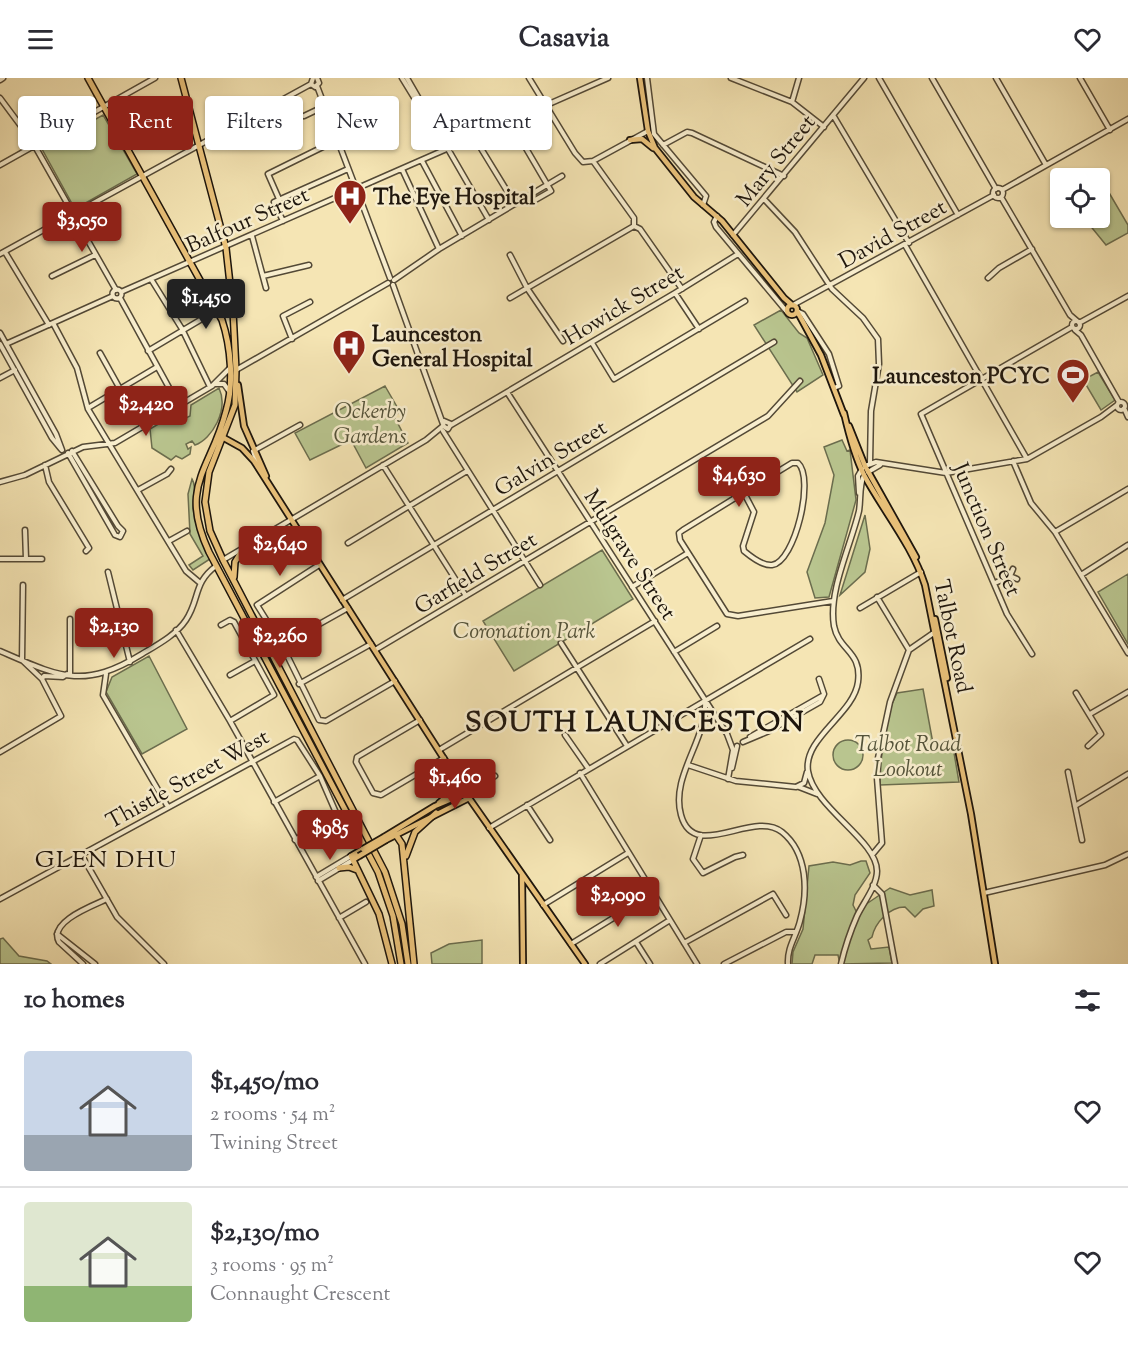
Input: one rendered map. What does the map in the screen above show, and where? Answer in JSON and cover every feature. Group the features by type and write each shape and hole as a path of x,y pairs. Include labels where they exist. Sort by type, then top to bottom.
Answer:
{"highway":[{"path":"88,78 217,310 225,332 230,392 221,427 203,466 197,496 200,527 216,565 378,872 393,916 401,964"},
{"path":"181,78 226,248 236,370 235,405 209,472 205,502 210,531 382,866 400,917 408,964"},
{"path":"221,427 224,438"},
{"path":"234,579 235,562 243,549"},
{"name":"Howick Street","path":"216,565 223,560"},
{"path":"406,870 407,851 412,837 434,809"},
{"path":"396,835 402,841 414,964"},
{"path":"355,856 360,873 379,914 392,964"},
{"path":"339,868 351,867 360,873"}],"main road":[{"path":"640,78 648,131 658,152"},
{"path":"630,140 642,139 658,152 703,205 717,216 784,298 793,305 817,348 866,469"},
{"path":"784,298 788,312 802,322"},
{"path":"788,312 793,305"},
{"path":"788,312 797,311"},
{"path":"236,370 243,421 275,495"},
{"path":"224,438 246,452 259,469 489,828 585,964"},
{"name":"Talbot Road","path":"866,469 921,572 958,752"},
{"name":"Talbot Road","path":"866,469 926,579 995,964"},
{"path":"355,856 363,849 396,835 434,809 454,790 458,780"},
{"path":"355,856 434,809 468,795"},
{"path":"522,875 523,964"}],"street":[{"path":"96,112 155,78"},
{"path":"75,218 77,212 311,84 317,78"},
{"path":"317,78 321,96"},
{"path":"402,78 412,90"},
{"path":"407,78 415,96"},
{"path":"529,78 540,96"},
{"name":"Balfour Street","path":"552,102 608,78"},
{"path":"647,78 653,131 706,196 703,205"},
{"path":"731,78 792,102 824,127"},
{"path":"792,102 799,78"},
{"name":"Mary Street","path":"733,235 864,78"},
{"path":"879,78 958,215"},
{"path":"932,78 996,189 994,195 1001,197"},
{"path":"996,78 1046,165"},
{"path":"1080,78 1110,130"},
{"path":"311,84 317,86"},
{"path":"0,98 18,123"},
{"path":"304,116 315,111"},
{"path":"552,115 579,158 585,162 593,161 648,131"},
{"path":"833,115 1027,459"},
{"path":"996,189 1002,190 1128,119"},
{"path":"663,145 687,132 692,132 784,176"},
{"path":"0,165 28,150"},
{"path":"37,150 71,210 77,212"},
{"path":"279,199 268,174 317,150"},
{"path":"341,150 439,411 467,471 540,585"},
{"path":"447,150 489,220"},
{"name":"Balfour Street","path":"122,292 447,150"},
{"path":"482,150 515,204"},
{"path":"528,150 551,191 530,203"},
{"path":"422,161 462,236"},
{"path":"593,161 634,218 634,226"},
{"path":"283,222 274,202 348,169"},
{"path":"402,169 439,249"},
{"path":"236,370 391,282 439,249 562,176"},
{"path":"1002,190 1001,197 1123,405 1127,416"},
{"name":"David Street","path":"793,305 806,300 994,195"},
{"path":"764,200 795,232 831,286 866,322 879,344 879,364 871,411 866,469 833,601 837,634 858,661 857,689 850,703 815,747 804,783 796,786"},
{"path":"71,210 69,216 2,253 51,324 77,368 88,409 189,575 199,582"},
{"path":"69,216 75,218 116,290 122,292 120,298"},
{"path":"717,216 715,225 788,312"},
{"path":"510,297 634,226"},
{"path":"634,226 640,229 682,289"},
{"path":"252,236 266,288"},
{"path":"988,278 999,268 1032,249"},
{"name":"Howick Street","path":"223,560 435,434 446,425 592,343 738,254"},
{"path":"52,276 95,255"},
{"path":"510,255 527,288 563,341"},
{"path":"262,276 309,265"},
{"path":"151,279 211,386"},
{"path":"6,344 113,296 116,290"},
{"path":"675,293 699,329"},
{"path":"113,296 120,298 178,406"},
{"path":"983,379 1128,296"},
{"name":"David Street","path":"797,311 806,300"},
{"path":"292,339 283,316 310,302"},
{"path":"592,343 614,379 745,302"},
{"path":"148,351 217,310"},
{"path":"797,311 824,346 839,386 834,388"},
{"path":"0,333 52,438 67,452 123,531 120,537 115,535 67,452"},
{"name":"Galvin Street","path":"342,600 772,343 766,338"},
{"path":"0,344 15,370 20,374"},
{"path":"100,353 120,389"},
{"path":"88,409 158,368"},
{"path":"0,482 25,475 67,452 91,445 110,444 211,386 229,369"},
{"path":"0,378 15,370"},
{"path":"829,375 835,372"},
{"name":"Junction Street","path":"983,379 921,414 1007,614 1032,654"},
{"name":"Garfield Street","path":"375,650 768,416 800,381"},
{"path":"211,386 224,384 230,392"},
{"name":"Mulgrave Street","path":"507,392 735,747"},
{"path":"866,469 884,464 946,472 1027,459 1123,405"},
{"path":"259,469 253,452 300,425"},
{"path":"1013,461 1028,497 1055,532 1128,653"},
{"path":"744,493 754,512 743,549 766,565 776,564 786,556 801,515 805,477 798,463 744,493 680,532 679,539 730,616 833,601"},
{"path":"866,469 884,464"},
{"path":"45,465 49,482 89,548 86,551"},
{"path":"383,465 466,596"},
{"path":"138,490 167,474 171,469"},
{"path":"348,543 467,471"},
{"path":"1055,532 1128,489"},
{"path":"25,530 26,559"},
{"path":"169,541 187,531"},
{"path":"1081,575 1128,545"},
{"path":"632,587 688,553"},
{"path":"0,559 42,559"},
{"path":"0,651 69,674 92,677 106,674 130,662 176,630 189,615 199,582 216,565"},
{"path":"319,565 257,605 282,645 299,684 322,722 395,681"},
{"path":"994,583 1010,576 1013,569"},
{"path":"108,572 130,662"},
{"path":"861,608 921,572"},
{"path":"1010,576 1017,579"},
{"path":"0,752 60,719 59,709 42,679 22,660 23,585"},
{"path":"877,597 909,650"},
{"path":"282,645 348,608"},
{"path":"69,674 70,619"},
{"path":"221,625 230,620 234,622 274,696 230,721"},
{"path":"439,750 655,621"},
{"path":"674,652 717,626"},
{"path":"176,630 230,721 366,964"},
{"path":"872,855 882,843 877,787 878,758 890,702 909,650 935,632"},
{"path":"489,828 810,639"},
{"path":"561,643 627,746"},
{"path":"299,684 371,644"},
{"path":"230,675 255,662"},
{"path":"42,679 48,676 63,677 69,674"},
{"path":"106,674 102,695 168,807"},
{"path":"728,779 735,747 824,694 819,679"},
{"path":"1083,692 1077,695 1101,734 1088,743"},
{"path":"1090,714 1128,692"},
{"path":"705,699 702,723 681,792 681,814 688,828 701,835 715,836 762,825 773,826 786,836 795,849 805,874 801,919 790,946 788,964"},
{"path":"420,720 356,759 373,794 376,796 444,758"},
{"path":"565,735 588,768"},
{"name":"Thistle Street West","path":"0,899 295,739 320,776"},
{"path":"688,765 728,779 796,786 812,790 822,798"},
{"path":"808,767 811,780 822,798 872,855 877,870 873,885 850,931 841,964"},
{"path":"1068,772 1082,840"},
{"path":"580,773 697,964"},
{"path":"1075,806 1128,774"},
{"path":"274,802 320,776 336,817 295,840"},
{"path":"468,795 495,776"},
{"path":"527,805 550,840"},
{"path":"701,835 693,859 703,873 735,856 743,855"},
{"path":"543,905 628,853"},
{"path":"81,854 120,920 164,964"},
{"path":"984,893 1105,865 1128,854"},
{"path":"317,879 355,856"},
{"path":"317,879 339,868 355,856"},
{"path":"873,885 882,894 895,964"},
{"path":"571,944 654,893"},
{"path":"684,943 773,894 786,915"},
{"path":"83,964 58,942 56,933 63,922 106,899"},
{"path":"339,918 366,902"},
{"path":"600,964 670,920"},
{"path":"724,964 782,934 796,932"},
{"path":"56,933 95,964"},
{"path":"636,942 650,964"}],"green space":[{"path":"103,115 108,124 108,150 123,150 137,174 75,209 43,150 96,150 96,119"},
{"path":"1110,194 1128,225 1128,233 1106,245 1092,228 1110,228"},
{"path":"781,310 799,333 807,338 823,375 797,392 754,325"},
{"path":"1098,372 1115,400 1101,410 1085,383 1078,386 1077,383"},
{"name":"Ockerby Gardens","path":"385,386 400,412 394,416 408,443 366,468 351,440 310,460 295,433"},
{"path":"219,388 222,405 217,422 213,430 201,442 195,445 192,441 186,444 188,449 191,447 190,454 182,459 176,456 171,460 152,448 150,429 177,413 186,418 190,416 191,405"},
{"path":"842,440 847,451 850,450 856,500 829,597 815,598 807,572 825,523 834,475 824,447"},
{"path":"192,479 195,521 210,559 193,570 189,565 203,556 190,534 188,494"},
{"path":"865,515 870,549 865,572 840,595"},
{"name":"Coronation Park","path":"602,550 633,599 514,671 483,621"},
{"path":"1128,574 1128,644 1098,592"},
{"path":"149,656 187,729 142,754 106,692 112,677"},
{"name":"Talbot Road Lookout","path":"923,689 934,749 953,747 959,782 880,785 882,750 892,704 897,693"},
{"path":"848,740 859,744 863,755 859,766 848,770 837,766 833,755 837,744"},
{"path":"866,861 870,873 855,895 853,905 856,911 890,888 910,895 932,890 934,906 923,909 915,917 905,907 899,908 888,913 880,921 868,940 871,949 889,947 892,963 840,964 838,955 815,955 812,964 792,964 793,952 803,929 809,866 833,862 850,865"},
{"path":"3,938 19,956 47,961 51,964 0,964 0,939"},
{"path":"482,940 482,964 432,964 431,953 449,944"}],"place":[{"name":"The Eye Hospital","path":"350,225"},
{"name":"Launceston General Hospital","path":"349,375"},
{"name":"Launceston PCYC","path":"1073,404"}],"district":[{"name":"SOUTH LAUNCESTON","path":"635,721"},
{"name":"GLEN DHU","path":"106,859"}]}
